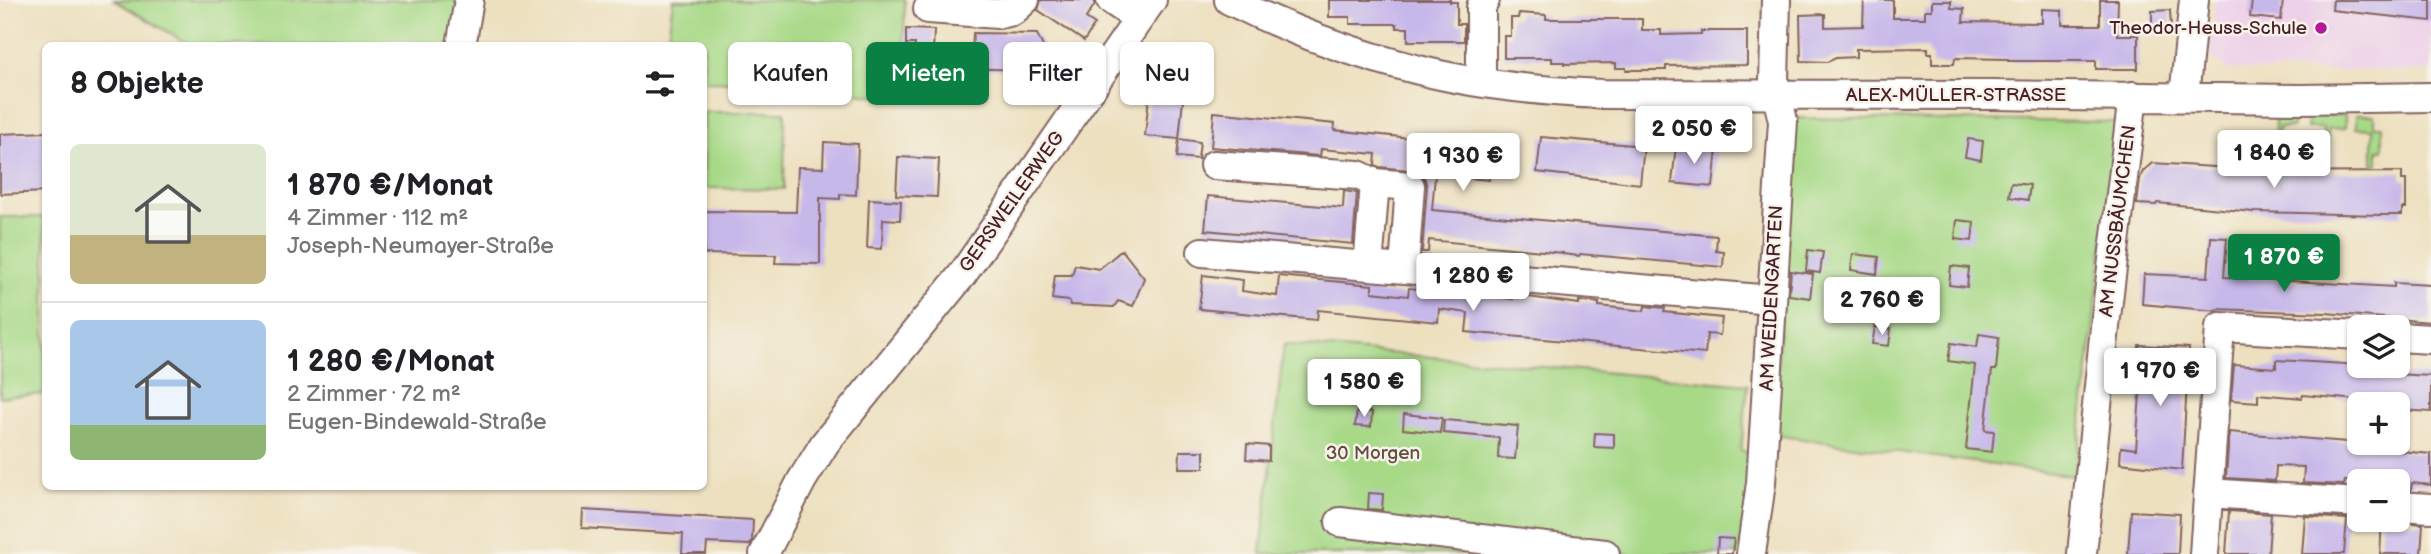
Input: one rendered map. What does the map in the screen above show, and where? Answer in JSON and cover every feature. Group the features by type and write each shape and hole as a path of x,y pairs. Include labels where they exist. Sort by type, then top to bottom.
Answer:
{"street":[{"path":"462,42 469,0"},
{"path":"928,9 998,14 1013,11 1025,0"},
{"path":"1111,0 1146,9"},
{"name":"ALEX-MÜLLER-STRASSE","path":"1229,0 1264,17 1415,69 1540,91 1601,94 2301,99 2431,97"},
{"path":"1481,82 1481,7 1485,0"},
{"name":"AM WEIDENGARTEN","path":"1751,554 1760,483 1783,121 1779,94 1774,82 1776,0"},
{"path":"2183,97 2194,0"},
{"name":"GERSWEILERWEG","path":"764,554 802,480 825,443 943,300 1146,9"},
{"name":"AM NUSSBÄUMCHEN","path":"2082,554 2106,317 2133,96"},
{"path":"1214,164 1358,175 1375,183 1410,186 1404,269"},
{"path":"1368,266 1375,183"},
{"path":"1202,252 1772,300"},
{"path":"2204,554 2220,327 2347,334"},
{"path":"2410,339 2431,340"},
{"path":"2208,493 2347,502"},
{"path":"2410,507 2431,508"},
{"path":"1340,522 1605,554"}],"shaded area":[{"name":"Theodor-Heuss-Schule","path":"2215,0 2431,0 2431,71 2230,70 2209,57"}],"green space":[{"path":"114,0 459,0 452,42 185,42"},
{"path":"673,0 905,0 904,42 866,42 866,94 852,92 852,42 728,42 728,82 707,81 707,42 667,42"},
{"path":"707,112 785,112 784,189 707,188"},
{"path":"2275,115 2293,115 2293,127 2278,128 2278,163 2274,163"},
{"path":"2308,115 2345,115 2345,128 2328,129 2328,163 2322,163 2323,128 2307,128"},
{"path":"2356,115 2374,115 2374,126 2383,126 2383,150 2378,150 2378,164 2373,164 2373,129 2356,128"},
{"path":"1793,118 2118,122 2075,476 1773,435"},
{"path":"0,217 42,217 42,394 0,397"},
{"name":"30 Morgen","path":"1284,344 1748,385 1741,451 1757,453 1743,554 1261,554"}],"building":[{"path":"1041,0 1095,0 1086,18 1095,24 1084,41 1038,10"},
{"path":"1329,0 1457,2 1457,24 1464,24 1464,41 1408,41 1408,28 1397,28 1397,24 1350,24 1350,17 1329,17"},
{"path":"1864,0 1893,0 1893,18 1925,18 1925,10 1932,10 1932,1 1951,1 1951,8 1964,9 1963,22 2042,23 2042,9 2062,10 2062,25 2100,25 2100,0 2118,0 2117,35 2138,35 2138,69 2096,69 2096,61 1955,58 1954,64 1932,64 1932,53 1928,53 1928,48 1856,49 1856,57 1836,58 1827,62 1801,61 1800,15 1825,14 1825,27 1863,26"},
{"path":"2252,0 2283,0 2281,20 2250,17"},
{"path":"2333,0 2431,0 2431,21 2332,10"},
{"path":"2170,10 2171,28 2152,28 2152,11"},
{"path":"1519,13 1546,15 1546,19 1642,19 1642,30 1661,30 1661,35 1701,34 1701,31 1747,31 1747,65 1666,66 1666,70 1626,70 1616,68 1616,63 1564,64 1552,62 1552,58 1504,58 1504,36 1511,36 1511,18 1518,18"},
{"path":"906,29 934,30 933,42 906,42"},
{"path":"973,33 1037,34 1041,42 1003,42 1003,69 989,69 989,42 973,42"},
{"path":"1148,105 1182,105 1179,139 1145,136"},
{"path":"1214,112 1335,124 1334,130 1420,139 1420,144 1492,148 1489,180 1435,175 1432,210 1717,236 1716,251 1724,252 1723,267 1579,256 1429,240 1428,252 1422,252 1427,187 1419,171 1379,167 1375,165 1376,154 1321,149 1320,156 1211,147"},
{"path":"42,132 42,192 0,194 0,134"},
{"path":"1541,137 1644,146 1640,184 1537,172"},
{"path":"1179,139 1200,142 1198,159 1177,157"},
{"path":"1968,139 1983,141 1981,160 1965,157"},
{"path":"824,142 858,144 856,195 840,194 840,199 820,198 820,264 775,263 776,255 707,254 707,211 796,212 798,167 823,168"},
{"path":"1676,145 1717,149 1713,187 1672,183"},
{"path":"898,157 939,159 937,197 896,195"},
{"path":"2152,163 2260,170 2260,173 2402,172 2402,180 2406,180 2406,208 2402,208 2402,215 2381,215 2254,212 2157,203 2137,204 2140,179 2143,171"},
{"path":"2011,183 2030,185 2028,200 2009,197"},
{"path":"1344,191 1357,193 1353,244 1205,230 1208,196 1343,208"},
{"path":"869,199 901,201 900,220 883,219 882,249 867,248"},
{"path":"1957,220 1974,222 1972,241 1955,239"},
{"path":"2211,237 2227,238 2224,277 2394,287 2394,283 2431,285 2431,322 2410,320 2410,315 2217,311 2142,304 2144,274 2208,277"},
{"path":"1122,250 1144,278 1133,306 1118,301 1114,307 1070,305 1069,301 1052,299 1055,275 1072,275 1075,265 1099,269"},
{"path":"1808,250 1823,252 1820,273 1806,271"},
{"path":"1853,254 1879,257 1877,274 1851,270"},
{"path":"1951,266 1969,268 1967,287 1949,285"},
{"path":"1791,271 1813,274 1810,298 1789,295"},
{"path":"1203,275 1243,280 1242,291 1277,296 1279,276 1372,285 1372,292 1408,296 1409,288 1513,299 1514,295 1579,304 1579,301 1599,303 1599,306 1644,311 1645,306 1665,308 1664,312 1722,318 1720,335 1707,334 1705,354 1466,332 1468,313 1439,309 1438,322 1318,310 1317,320 1199,309"},
{"path":"1875,327 1891,329 1889,346 1872,344"},
{"path":"1979,334 1999,337 1985,430 1994,431 1992,452 1966,449 1975,365 1948,361 1951,343 1977,347"},
{"path":"2139,345 2189,348 2182,470 2120,463 2121,447 2136,449 2140,394 2137,393"},
{"path":"2276,360 2347,364 2347,378 2431,376 2431,412 2410,411 2410,392 2347,392 2347,399 2258,394 2258,402 2231,400 2234,365 2276,368"},
{"path":"1357,411 1372,412 1371,427 1355,426"},
{"path":"1404,414 1442,418 1440,433 1403,429"},
{"path":"1444,420 1518,426 1515,459 1498,458 1499,438 1443,433"},
{"path":"2229,432 2347,442 2347,455 2410,455 2410,452 2431,454 2431,485 2412,483 2411,490 2410,469 2347,469 2347,481 2344,485 2303,483 2304,467 2276,466 2275,481 2226,478"},
{"path":"1595,433 1614,434 1614,448 1594,447"},
{"path":"1247,444 1269,446 1269,461 1246,459"},
{"path":"1180,451 1204,451 1204,468 1179,468"},
{"path":"1369,493 1383,494 1382,510 1368,509"},
{"path":"583,510 753,520 752,541 750,545 707,543 706,554 682,554 683,534 582,528"},
{"path":"2131,511 2180,514 2178,554 2128,554"},
{"path":"2229,511 2271,514 2268,554 2226,554"},
{"path":"2305,516 2347,519 2344,554 2302,554"},
{"path":"2410,523 2423,524 2421,554 2380,554 2381,532 2410,532"},
{"path":"1718,538 1734,539 1732,554 1717,554"}],"place":[{"name":"Theodor-Heuss-Schule","path":"2321,28"}]}
